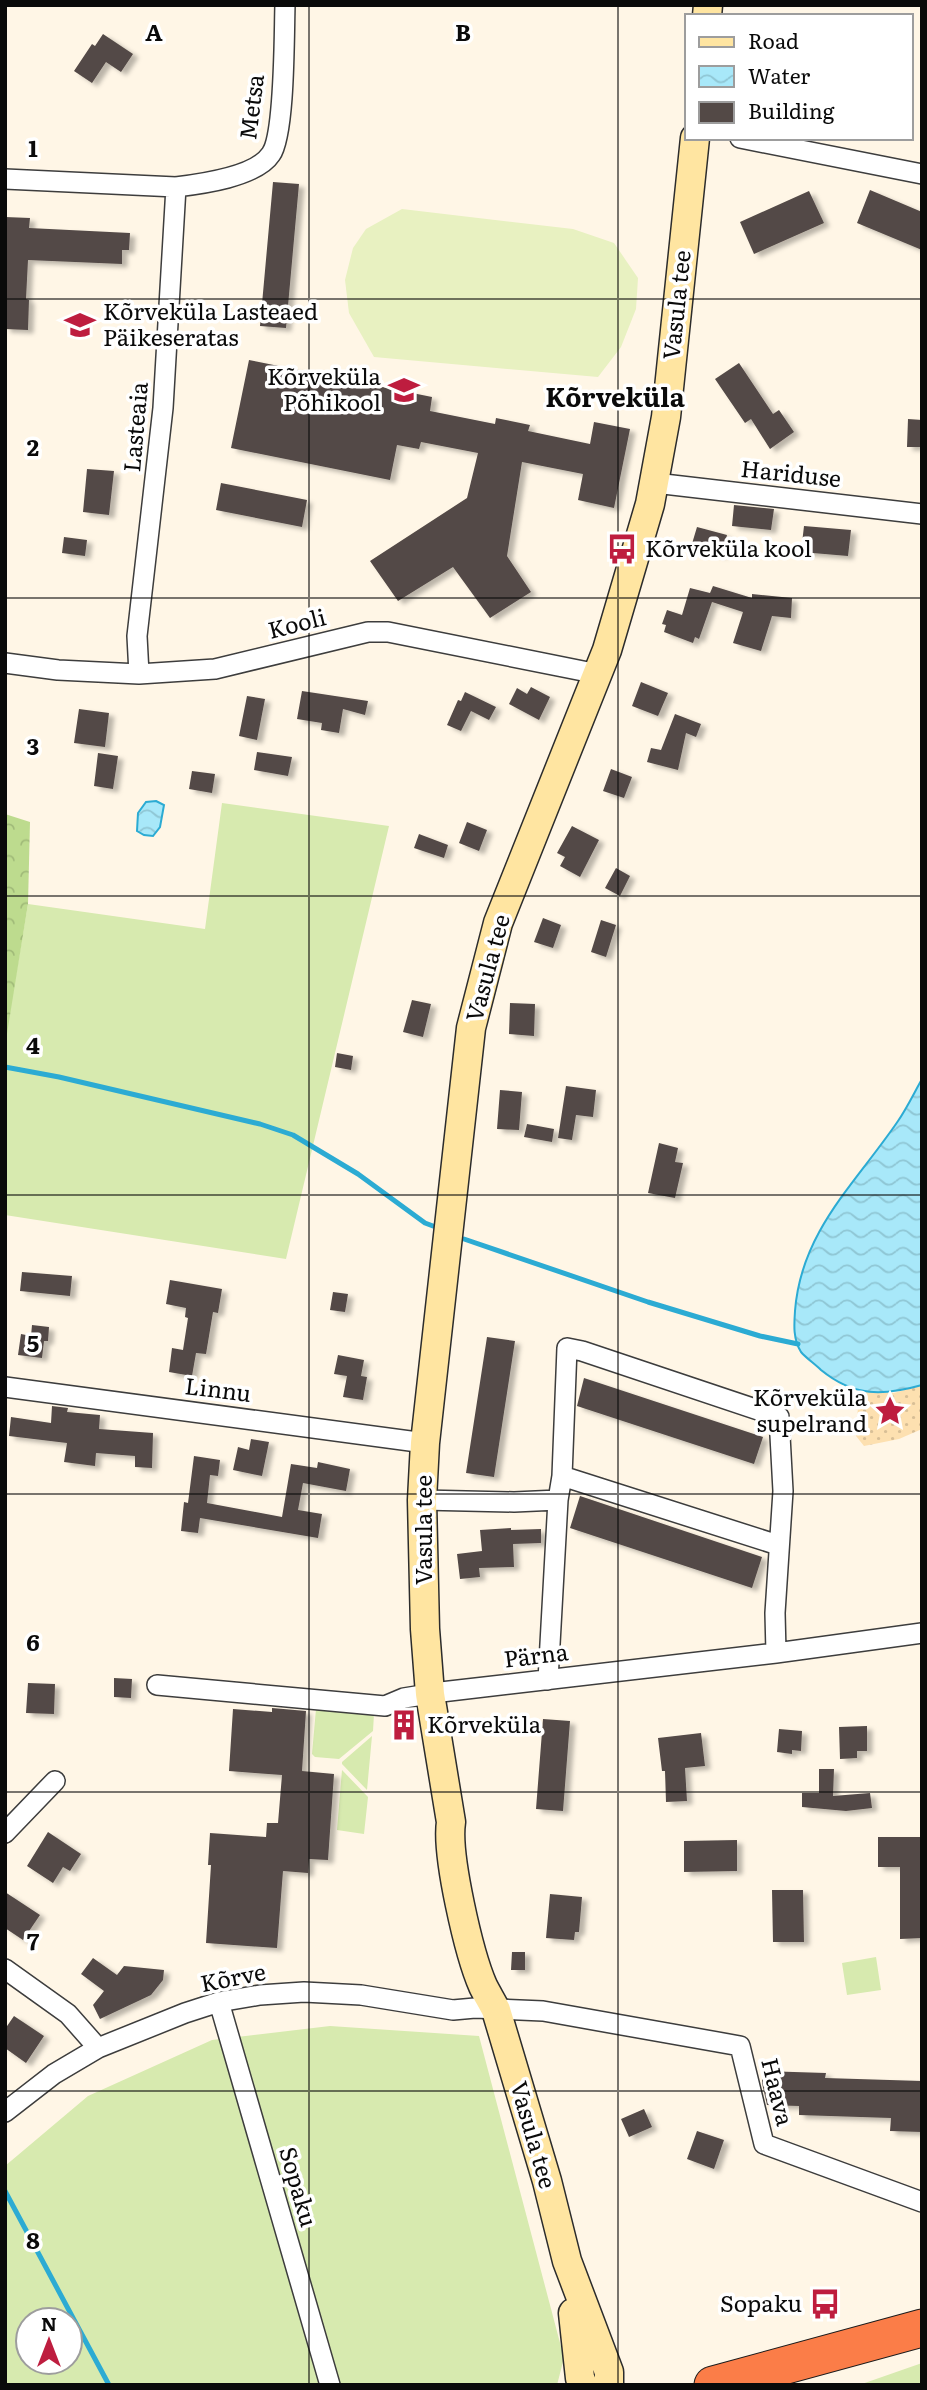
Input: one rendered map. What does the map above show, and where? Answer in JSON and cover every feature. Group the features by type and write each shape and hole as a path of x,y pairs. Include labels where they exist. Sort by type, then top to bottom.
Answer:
{"highway":[{"path":"713,2385 922,2328"}],"street":[{"name":"Metsa","path":"176,187 217,182 261,164 271,154 276,140 281,99 285,5"},
{"name":"Vasula tee","path":"580,2383 567,2261 547,2181 496,2010 483,1985 461,1906 449,1834 451,1822 430,1694 425,1629 422,1500 425,1443 471,1028 498,923 598,674 623,600 655,483 666,417 695,140"},
{"path":"750,140 922,174"},
{"path":"5,179 176,187"},
{"name":"Lasteaia","path":"139,674 137,636 163,408 176,187"},
{"name":"Hariduse","path":"655,483 922,514"},
{"name":"Kooli","path":"5,663 58,670 139,674 215,670 368,632 388,632 598,674"},
{"path":"548,1680 558,1500 562,1476 567,1348 779,1417 783,1491 775,1613 776,1653"},
{"name":"Linnu","path":"5,1387 425,1443"},
{"path":"562,1476 778,1545"},
{"path":"422,1500 558,1500"},
{"name":"Pärna","path":"157,1685 385,1706 404,1698 430,1694 922,1633"},
{"path":"5,1833 55,1781"},
{"path":"5,1969 68,2014 98,2048"},
{"name":"Kõrve","path":"5,2112 54,2074 98,2048 185,2012 219,2003 260,1995 304,1992 361,1995 453,2010 475,2007 496,2010"},
{"name":"Sopaku","path":"219,2003 330,2385"},
{"name":"Haava","path":"496,2010 543,2011 740,2046 764,2144 922,2202"},
{"name":"Vasula tee","path":"567,2261 616,2380"}],"green space":[{"path":"402,209 573,229 614,243 638,278 636,309 621,347 598,377 374,357 349,313 345,280 353,248 366,229"},
{"path":"222,803 389,826 286,1259 5,1215 5,1040 28,904 205,929"},
{"path":"5,814 30,822 28,904 6,1040"},
{"path":"316,1709 374,1714 373,1731 339,1759 315,1757 312,1754"},
{"path":"372,1736 367,1790 342,1762"},
{"path":"342,1770 368,1797 364,1834 337,1830"},
{"path":"876,1957 881,1990 847,1995 842,1963"},
{"path":"330,2026 479,2036 564,2358 557,2385 5,2385 5,2166 88,2096 212,2040"},
{"path":"922,2363 922,2385 859,2385"}],"sand":[{"name":"Kõrveküla supelrand","path":"922,1385 922,1429 899,1439 864,1446 856,1436 859,1391 894,1393"}],"water":[{"path":"156,801 164,805 160,827 153,836 144,835 137,831 138,813 146,802"},
{"path":"922,1079 922,1385 882,1392 857,1390 833,1379 801,1352 794,1327 799,1282 819,1232 898,1121"}],"building":[{"path":"103,34 133,54 121,72 106,62 92,83 74,71 92,44 95,46"},
{"path":"273,182 299,184 286,328 260,326"},
{"path":"870,190 922,212 922,250 857,223"},
{"path":"809,191 824,223 754,254 740,222"},
{"path":"5,217 30,218 29,228 130,233 129,250 122,250 122,264 28,260 28,330 5,329"},
{"path":"249,360 432,397 430,411 495,424 496,418 530,425 528,431 590,444 594,422 630,429 614,508 578,500 583,474 522,462 507,556 531,592 490,618 453,567 398,601 370,561 467,498 478,453 421,442 419,449 397,445 390,480 231,448"},
{"path":"739,363 773,414 779,410 794,432 770,449 751,419 745,423 715,379"},
{"path":"908,419 922,420 922,447 907,447"},
{"path":"87,469 114,471 109,515 83,512"},
{"path":"221,483 307,500 302,527 216,510"},
{"path":"734,505 774,509 771,530 732,526"},
{"path":"804,526 851,530 848,556 801,552"},
{"path":"697,527 727,535 722,555 691,547"},
{"path":"64,537 87,540 85,556 62,553"},
{"path":"713,586 752,598 752,594 792,598 791,618 772,616 761,651 733,643 743,612 712,602 699,639 695,637 693,643 664,632 666,625 662,624 667,610 682,615 690,588 710,593"},
{"path":"641,682 668,693 658,716 632,706"},
{"path":"531,687 550,697 539,720 509,704 517,688 527,694"},
{"path":"302,691 368,701 365,715 343,709 339,733 321,730 322,723 297,719"},
{"path":"465,692 496,707 489,720 471,711 461,731 447,725 458,700 461,701"},
{"path":"247,696 265,699 257,740 239,736"},
{"path":"79,709 109,713 105,747 74,743"},
{"path":"675,714 701,724 696,737 686,733 678,770 647,762 651,748 661,750"},
{"path":"257,752 292,757 288,776 254,770"},
{"path":"98,753 118,756 113,789 94,786"},
{"path":"611,769 632,777 624,798 603,791"},
{"path":"192,771 215,774 212,793 189,789"},
{"path":"467,822 487,830 479,851 459,843"},
{"path":"572,826 599,840 580,877 560,866 565,857 557,853"},
{"path":"419,834 448,845 444,858 414,848"},
{"path":"616,868 630,876 620,896 605,888"},
{"path":"543,918 561,925 553,948 534,942"},
{"path":"601,920 616,925 606,957 591,952"},
{"path":"412,1000 431,1004 423,1037 403,1032"},
{"path":"510,1003 535,1004 534,1036 509,1034"},
{"path":"337,1053 353,1056 351,1070 335,1067"},
{"path":"566,1086 596,1090 593,1117 576,1115 572,1140 558,1138"},
{"path":"500,1090 522,1092 519,1130 497,1129"},
{"path":"527,1124 554,1129 552,1142 524,1137"},
{"path":"659,1143 678,1148 675,1162 683,1163 675,1198 648,1193"},
{"path":"22,1272 72,1276 70,1296 20,1291"},
{"path":"170,1280 222,1289 218,1313 213,1312 206,1354 196,1353 192,1376 169,1372 172,1348 183,1350 188,1318 185,1317 186,1308 166,1304"},
{"path":"333,1292 348,1294 345,1312 330,1310"},
{"path":"32,1325 49,1327 48,1341 44,1341 42,1358 18,1355 21,1334 31,1336"},
{"path":"487,1337 515,1341 494,1477 466,1473"},
{"path":"338,1355 364,1360 361,1376 367,1377 363,1400 343,1397 347,1376 334,1374"},
{"path":"584,1378 763,1437 754,1464 577,1406"},
{"path":"52,1406 68,1408 67,1412 100,1415 99,1429 153,1433 152,1468 135,1467 135,1456 96,1453 95,1466 64,1462 67,1443 9,1436 11,1417 51,1423"},
{"path":"251,1439 269,1442 262,1476 233,1470 238,1447 249,1450"},
{"path":"194,1456 220,1460 218,1476 210,1475 207,1503 282,1517 291,1464 317,1468 318,1462 350,1469 346,1491 303,1483 298,1510 322,1514 318,1538 200,1518 198,1533 181,1531 184,1502 188,1503"},
{"path":"580,1496 762,1557 752,1588 570,1528"},
{"path":"541,1529 541,1543 513,1544 514,1567 479,1568 480,1577 460,1579 457,1554 482,1551 480,1530"},
{"path":"114,1678 132,1679 131,1698 114,1697"},
{"path":"28,1683 55,1684 54,1714 26,1713"},
{"path":"272,1708 306,1711 302,1771 334,1774 328,1860 309,1859 308,1873 283,1871 277,1948 206,1943 211,1865 208,1865 210,1833 266,1837 267,1823 278,1823 282,1775 229,1771 233,1709 272,1712"},
{"path":"543,1719 570,1721 563,1811 536,1809"},
{"path":"867,1726 867,1751 857,1751 857,1758 840,1759 839,1727"},
{"path":"779,1729 802,1731 801,1751 792,1750 792,1754 777,1752"},
{"path":"701,1733 705,1766 685,1768 687,1801 666,1802 665,1771 662,1771 658,1738"},
{"path":"819,1769 834,1769 833,1796 870,1793 872,1808 846,1811 802,1807 802,1793 819,1793"},
{"path":"48,1832 81,1854 70,1871 63,1867 53,1883 27,1866"},
{"path":"878,1837 922,1837 922,1938 900,1939 900,1867 878,1867"},
{"path":"737,1840 737,1871 684,1872 684,1841"},
{"path":"772,1890 803,1890 804,1942 773,1942"},
{"path":"5,1892 40,1915 23,1940 5,1928"},
{"path":"550,1894 582,1897 579,1932 575,1932 574,1940 546,1938"},
{"path":"512,1952 525,1952 525,1970 511,1970"},
{"path":"93,1958 117,1975 124,1966 164,1970 163,1980 151,1995 100,2019 93,2005 104,1991 81,1974"},
{"path":"14,2016 44,2036 26,2063 5,2048 5,2029"},
{"path":"762,2071 826,2073 825,2078 922,2081 922,2132 890,2131 891,2118 799,2115 799,2106 767,2105"},
{"path":"644,2109 652,2127 629,2137 621,2119"},
{"path":"697,2131 724,2140 714,2169 687,2159"}],"waterway":[{"path":"5,1067 260,1124 293,1135 358,1174 433,1226"},
{"path":"464,1239 648,1302 760,1336 798,1344"},
{"path":"5,2191 109,2385"}],"place":[{"name":"Kõrveküla Lasteaed Päikeseratas","path":"80,325"},
{"name":"Kõrveküla Põhikool","path":"404,390"},
{"name":"Kõrveküla kool","path":"622,549"},
{"name":"Kõrveküla supelrand","path":"890,1411"},
{"name":"Kõrveküla","path":"404,1725"},
{"name":"Sopaku","path":"825,2304"}],"district":[{"name":"Kõrveküla","path":"615,398"}]}
